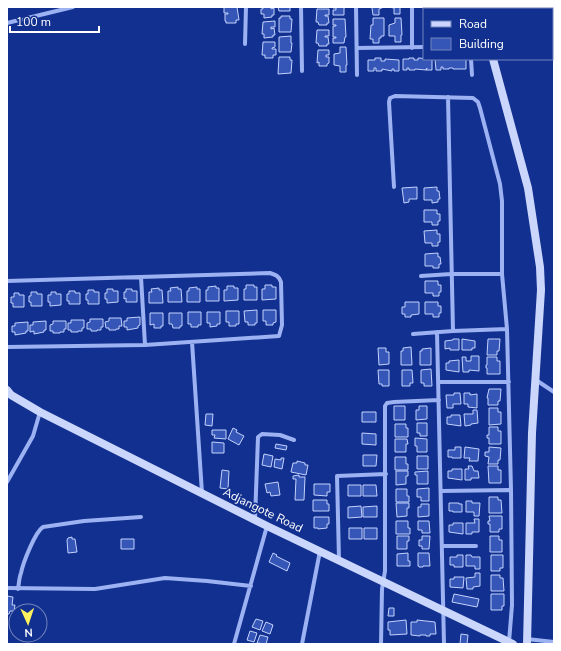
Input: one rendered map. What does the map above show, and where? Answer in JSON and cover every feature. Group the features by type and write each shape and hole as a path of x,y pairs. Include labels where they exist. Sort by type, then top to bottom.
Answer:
{"main road":[{"path":"492,60 528,188 540,267 541,290 532,433 527,641"},
{"name":"Adjangote Road","path":"7,390 11,395 40,412 202,494 511,643"}],"street":[{"path":"7,23 72,7"},
{"path":"245,44 246,7"},
{"path":"301,7 302,71"},
{"path":"356,7 357,74"},
{"path":"412,7 412,48"},
{"path":"357,48 423,47"},
{"path":"471,60 472,75"},
{"path":"394,187 390,98 395,96 448,96 473,98 478,102 500,184 502,201 502,274 507,330 509,382 512,605 511,643"},
{"path":"448,96 453,331"},
{"path":"7,281 270,273 280,278 281,282 282,325 279,336 145,345 7,347"},
{"path":"421,276 451,274 502,274"},
{"path":"141,277 145,345"},
{"path":"413,334 453,331 507,330"},
{"path":"438,332 444,644"},
{"path":"192,342 202,494"},
{"path":"535,379 554,392"},
{"path":"439,382 509,382"},
{"path":"381,644 383,582 385,571 386,474 384,412 387,403 439,400"},
{"path":"7,482 33,436 40,412"},
{"path":"255,520 258,437 262,434 280,435 294,440"},
{"path":"338,559 337,476 386,474"},
{"path":"441,491 511,490"},
{"path":"18,589 20,574 26,557 38,531 43,527 84,521 141,517"},
{"path":"234,644 267,526"},
{"path":"443,546 476,546"},
{"path":"302,644 320,551"},
{"path":"7,588 95,588 164,578 251,586"},
{"path":"527,641 554,642"}],"building":[{"path":"224,7 237,7 239,20 236,20 236,23 226,23 225,14 228,13 224,13"},
{"path":"263,7 271,7 271,9 274,8 274,15 272,15 272,17 264,18 264,14 261,14 261,9 263,9"},
{"path":"278,7 290,7 290,11 279,11"},
{"path":"333,7 346,7 344,8 344,15 333,15 333,10 336,10 336,8"},
{"path":"371,7 384,7 379,9 379,15 373,15"},
{"path":"388,7 400,7 400,14 394,14 394,8"},
{"path":"317,9 329,9 329,15 325,15 328,16 329,23 327,23 327,25 319,25 318,22 316,22"},
{"path":"281,16 290,16 290,19 292,19 291,32 279,32 279,18 281,18"},
{"path":"373,18 384,18 384,36 379,38 379,43 373,43 373,39 370,39"},
{"path":"395,18 401,18 401,42 395,42 395,36 389,36 389,25 395,23"},
{"path":"333,19 345,19 346,37 344,43 333,43 333,38 336,37 333,37 333,26 336,25 333,25"},
{"path":"275,21 275,27 271,27 271,29 274,28 275,35 273,35 273,37 264,38 264,34 262,34 263,22"},
{"path":"317,30 329,30 329,36 325,36 328,37 329,44 327,44 327,46 319,46 318,43 316,43"},
{"path":"291,36 291,52 279,52 279,37"},
{"path":"263,42 275,42 275,47 272,49 276,49 276,55 273,55 273,58 265,58 265,55 262,55"},
{"path":"340,47 346,47 346,72 340,72 340,66 334,65 334,54 340,53"},
{"path":"318,50 329,50 329,55 326,55 326,57 329,57 329,63 327,66 319,66 319,62 317,63"},
{"path":"279,57 290,57 290,60 292,60 291,73 278,74"},
{"path":"375,58 381,58 381,61 385,61 385,59 399,60 399,71 394,71 394,69 392,69 392,71 382,69 382,71 376,71 376,68 374,68 374,71 368,71 368,60 375,60"},
{"path":"414,58 414,60 418,60 418,58 423,58 423,60 432,60 432,70 409,70 409,68 407,68 407,70 403,70 403,59"},
{"path":"435,60 466,60 466,69 443,69 443,67 441,67 441,70 436,70"},
{"path":"417,187 417,199 409,199 409,202 404,203 402,188"},
{"path":"437,187 440,199 438,199 438,202 432,203 432,200 424,200 424,188"},
{"path":"424,210 437,210 437,214 440,214 440,221 438,221 438,225 432,225 432,222 424,222"},
{"path":"437,230 437,234 440,234 440,242 438,242 438,246 432,246 432,243 425,243 424,231"},
{"path":"438,253 441,264 439,264 439,268 425,266 425,254"},
{"path":"425,281 438,281 438,285 441,285 441,292 439,292 439,296 433,296 433,293 425,293"},
{"path":"246,285 254,285 254,287 257,287 257,300 244,300 244,289 246,289"},
{"path":"265,285 272,285 272,287 276,287 276,299 262,300 262,289 265,289"},
{"path":"216,286 216,288 219,288 219,301 206,301 206,290 208,290 208,287"},
{"path":"227,286 234,286 234,288 238,288 238,300 224,301 224,290 227,290"},
{"path":"178,287 178,289 181,289 182,302 168,302 168,291 171,291 170,288"},
{"path":"197,287 197,289 200,289 200,302 187,302 187,291 189,291 189,288"},
{"path":"159,288 159,290 162,290 163,303 149,303 149,292 152,292 151,289"},
{"path":"107,289 118,291 118,302 107,303 105,293 107,293"},
{"path":"126,289 137,291 137,302 126,302 126,298 124,299 124,292 126,292"},
{"path":"88,290 99,292 99,304 88,304 86,294 88,294"},
{"path":"69,291 80,293 80,304 69,304 69,301 67,301 67,294 69,294"},
{"path":"31,292 42,294 42,306 31,306 29,296 31,296"},
{"path":"51,292 61,294 61,305 50,306 50,302 48,302 48,295 51,295"},
{"path":"14,293 24,295 24,307 13,307 11,297 14,297"},
{"path":"405,302 419,302 419,314 411,315 411,317 405,317 405,314 402,314 402,307 405,307"},
{"path":"425,302 438,302 438,306 441,306 441,313 439,313 439,317 433,317 433,314 425,314"},
{"path":"257,310 257,323 255,323 255,325 248,325 248,322 245,322 244,311"},
{"path":"263,310 276,310 276,322 273,323 273,325 266,325 266,321 263,321"},
{"path":"226,311 239,311 239,324 236,324 236,326 229,326 229,322 226,322"},
{"path":"188,312 201,312 201,325 198,325 198,327 191,327 191,324 188,324"},
{"path":"207,312 220,312 220,324 210,327 210,323 207,323"},
{"path":"150,313 163,313 163,326 161,326 161,328 154,328 154,324 150,325"},
{"path":"169,313 182,313 182,326 180,326 180,328 173,328 172,324 169,324"},
{"path":"140,317 140,325 138,328 127,330 127,327 124,327 124,321 127,321 127,318"},
{"path":"109,318 121,318 122,326 119,326 119,329 116,330 109,330 109,328 106,328 105,322 109,321"},
{"path":"90,319 103,319 103,327 101,327 101,330 91,331 91,329 87,329 87,323 90,322"},
{"path":"71,320 84,320 84,328 82,328 82,331 71,332 71,330 68,330 68,323 71,323"},
{"path":"46,321 46,330 44,330 44,332 34,334 34,331 30,332 30,325 33,325 33,322"},
{"path":"53,321 66,321 66,329 64,329 64,332 53,333 53,331 50,331 50,325 53,324"},
{"path":"28,322 28,331 26,331 26,333 15,335 15,332 12,332 12,326 15,326 15,323"},
{"path":"459,339 459,350 450,350 450,348 445,349 445,341"},
{"path":"462,339 475,341 475,348 472,348 472,350 462,350"},
{"path":"488,339 500,339 499,351 497,351 497,355 487,355"},
{"path":"411,347 412,365 401,365 401,351 403,351 403,348"},
{"path":"378,348 386,348 386,352 389,352 389,364 379,365"},
{"path":"431,348 431,365 420,365 420,351 422,351 422,349"},
{"path":"471,356 479,356 479,371 469,370 469,372 463,372 462,357 466,357 466,361 471,361"},
{"path":"487,357 497,357 497,361 500,361 500,374 487,374"},
{"path":"459,360 459,372 446,370 446,363 449,363 449,361"},
{"path":"431,369 432,386 424,386 424,383 421,383 421,370"},
{"path":"378,370 389,370 389,386 382,386 382,384 379,384"},
{"path":"402,370 412,370 413,383 410,383 410,386 402,386"},
{"path":"489,389 501,389 500,401 498,401 498,405 488,405 487,398"},
{"path":"454,393 460,393 461,404 453,404 453,408 447,408 446,395 454,395"},
{"path":"464,393 470,393 470,395 477,394 477,408 468,407 468,404 464,404"},
{"path":"394,406 405,406 405,420 394,420"},
{"path":"419,406 427,406 427,419 416,420 416,410 419,410"},
{"path":"489,408 498,408 498,412 501,412 501,424 489,425"},
{"path":"473,410 477,410 478,423 465,426 464,414 473,414"},
{"path":"362,412 376,412 376,422 362,422"},
{"path":"206,414 213,414 212,426 205,425"},
{"path":"451,415 460,415 461,426 447,424 447,417 451,417"},
{"path":"417,423 427,423 427,436 420,436 420,433 417,433"},
{"path":"395,424 406,424 406,428 408,428 408,437 395,437"},
{"path":"489,427 498,427 498,431 501,431 501,444 489,444 489,438 487,438 487,435 489,435"},
{"path":"233,428 237,430 236,432 244,436 239,445 228,439"},
{"path":"212,430 226,430 226,439 214,438 215,435 212,435"},
{"path":"362,433 376,434 376,445 362,444"},
{"path":"415,438 427,439 427,452 417,452"},
{"path":"395,439 407,439 408,444 406,444 406,452 395,452"},
{"path":"212,442 224,443 224,453 212,453"},
{"path":"276,444 287,446 286,450 275,448"},
{"path":"455,447 461,447 461,458 448,457 448,450 455,450"},
{"path":"465,447 479,449 478,461 469,461 470,458 464,458"},
{"path":"489,447 501,448 500,460 498,460 498,464 488,464 489,457 485,456 485,452 489,452"},
{"path":"264,454 273,456 271,467 262,465"},
{"path":"363,455 377,455 376,466 363,466"},
{"path":"417,456 428,456 428,469 417,469"},
{"path":"395,457 406,457 408,470 395,470"},
{"path":"281,458 284,458 282,469 274,467 275,459 281,460"},
{"path":"297,461 308,465 306,475 291,472 293,463 297,463"},
{"path":"468,466 472,466 474,471 478,471 479,478 465,480 465,469 469,469"},
{"path":"488,466 498,466 498,470 501,470 501,483 489,483"},
{"path":"452,469 462,469 462,480 448,478 448,471 452,471"},
{"path":"222,470 229,471 228,489 220,488"},
{"path":"396,471 408,471 408,476 406,476 406,484 396,485"},
{"path":"428,471 428,484 417,484 417,475 415,475 415,472"},
{"path":"299,475 299,477 305,477 304,500 295,500 296,479 293,479 293,476"},
{"path":"278,482 280,495 271,496 270,492 267,493 265,484"},
{"path":"314,484 330,484 330,492 327,492 327,496 314,495"},
{"path":"348,485 361,485 361,496 348,496"},
{"path":"363,485 376,485 377,496 363,496"},
{"path":"429,488 429,501 421,501 421,497 417,497 417,489"},
{"path":"396,489 407,489 409,502 396,502"},
{"path":"489,497 498,497 498,500 501,500 502,513 489,513"},
{"path":"313,500 327,500 327,504 329,504 329,511 313,511"},
{"path":"466,501 480,503 479,516 474,516 474,512 466,512"},
{"path":"396,503 409,503 409,508 407,508 407,516 397,517"},
{"path":"449,503 462,504 462,512 449,511"},
{"path":"421,504 429,504 429,516 418,517 418,507 421,507"},
{"path":"361,506 362,517 348,518 348,507"},
{"path":"377,506 377,517 363,517 363,507"},
{"path":"489,516 502,516 502,529 499,529 499,532 490,532 490,524 488,524 488,521 490,521"},
{"path":"314,517 329,517 329,524 327,524 327,528 314,528"},
{"path":"474,519 479,519 479,532 466,534 466,523 475,523"},
{"path":"396,521 408,521 410,534 396,534"},
{"path":"418,521 429,521 430,533 422,533 422,530 418,530"},
{"path":"453,523 463,523 463,534 449,532 449,525 453,525"},
{"path":"349,528 362,528 362,539 349,539"},
{"path":"364,528 377,528 377,539 364,539"},
{"path":"397,536 409,536 409,541 407,541 407,549 397,549"},
{"path":"422,536 430,536 429,549 422,549 422,546 419,546 419,540 422,540"},
{"path":"490,536 499,536 499,540 502,540 502,552 490,552"},
{"path":"72,537 72,539 75,539 77,552 68,553 67,540 68,538"},
{"path":"121,539 134,539 134,549 121,549"},
{"path":"273,553 290,563 287,571 269,562"},
{"path":"408,553 408,561 410,561 410,566 397,566 397,554"},
{"path":"418,553 429,553 430,566 418,566"},
{"path":"457,555 463,555 463,567 454,567 454,565 450,565 450,557 457,557"},
{"path":"466,555 480,557 480,569 475,569 475,566 466,566"},
{"path":"491,555 503,555 503,568 500,568 500,571 491,571"},
{"path":"475,573 480,573 480,586 473,587 473,589 467,589 466,578 475,577"},
{"path":"491,575 500,575 500,578 503,578 504,591 491,591"},
{"path":"454,577 464,577 463,588 450,587 450,579 454,579"},
{"path":"454,594 479,599 477,607 452,602"},
{"path":"491,594 504,594 504,606 502,606 502,610 491,610"},
{"path":"7,596 13,597 12,603 8,603 7,614"},
{"path":"389,608 394,608 394,616 388,616"},
{"path":"256,619 263,621 260,630 252,627"},
{"path":"406,620 407,634 390,635 390,630 388,630 388,622"},
{"path":"417,620 435,622 436,634 430,634 430,636 411,635 411,622 417,622"},
{"path":"266,622 273,625 270,634 262,631"},
{"path":"250,631 257,633 254,642 247,640"},
{"path":"461,634 468,635 467,644 460,644"},
{"path":"260,635 268,637 266,644 257,643"}]}
